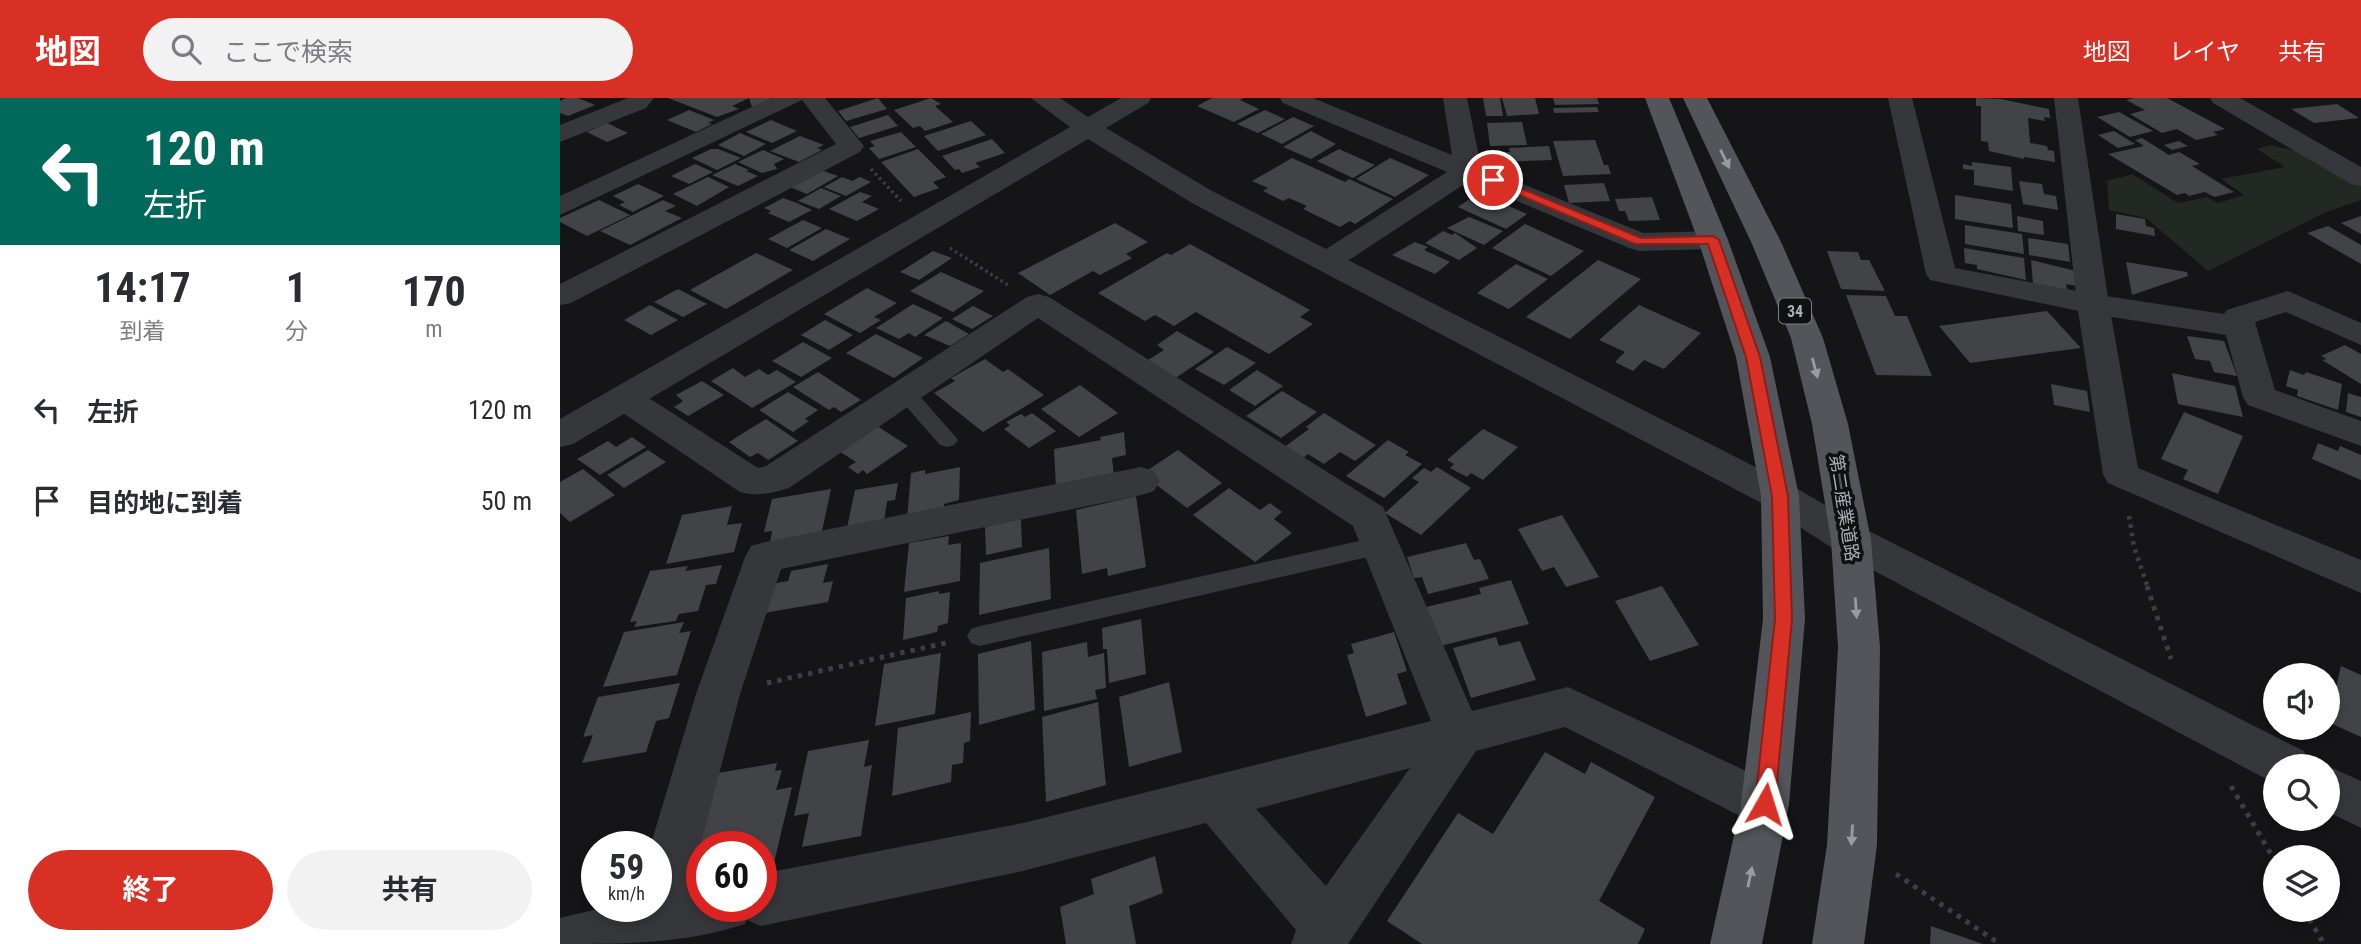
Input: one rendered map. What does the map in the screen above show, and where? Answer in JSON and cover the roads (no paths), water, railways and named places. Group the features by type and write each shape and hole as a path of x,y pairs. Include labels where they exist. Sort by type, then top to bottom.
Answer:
{"main road":[{"path":"1657,98 1713,240 1753,357 1780,496 1784,619 1765,804 1736,944"},
{"name":"第二産業道路","path":"1695,98 1767,244 1807,338 1830,424 1851,540 1859,647 1852,845 1838,944"}],"street":[{"path":"560,134 637,103 642,98"},
{"path":"560,207 791,98"},
{"path":"560,296 850,146 812,98"},
{"path":"1043,98 1087,129 1191,191 1780,496 1851,540 2264,754"},
{"path":"560,435 1139,98"},
{"path":"1292,98 1639,242 1713,240"},
{"path":"1455,98 1468,170"},
{"path":"1900,98 1941,274 2093,304 2240,327"},
{"path":"2066,98 2093,304 2121,474 2361,577"},
{"path":"2222,98 2361,178"},
{"path":"1326,262 1468,170"},
{"path":"2361,335 2288,300 2238,317 2260,397 2361,434"},
{"path":"626,398 753,482 776,478 1038,304 1370,517 1461,736"},
{"path":"650,933 718,694 765,557 1141,481"},
{"path":"777,897 1023,847 1568,707 1765,804"},
{"path":"1215,799 1323,935 1461,736"},
{"path":"2340,794 2361,805"},
{"path":"560,944 650,933 686,920"}],"lane":[{"path":"904,391 947,440"},
{"path":"980,636 1381,545"}]}
